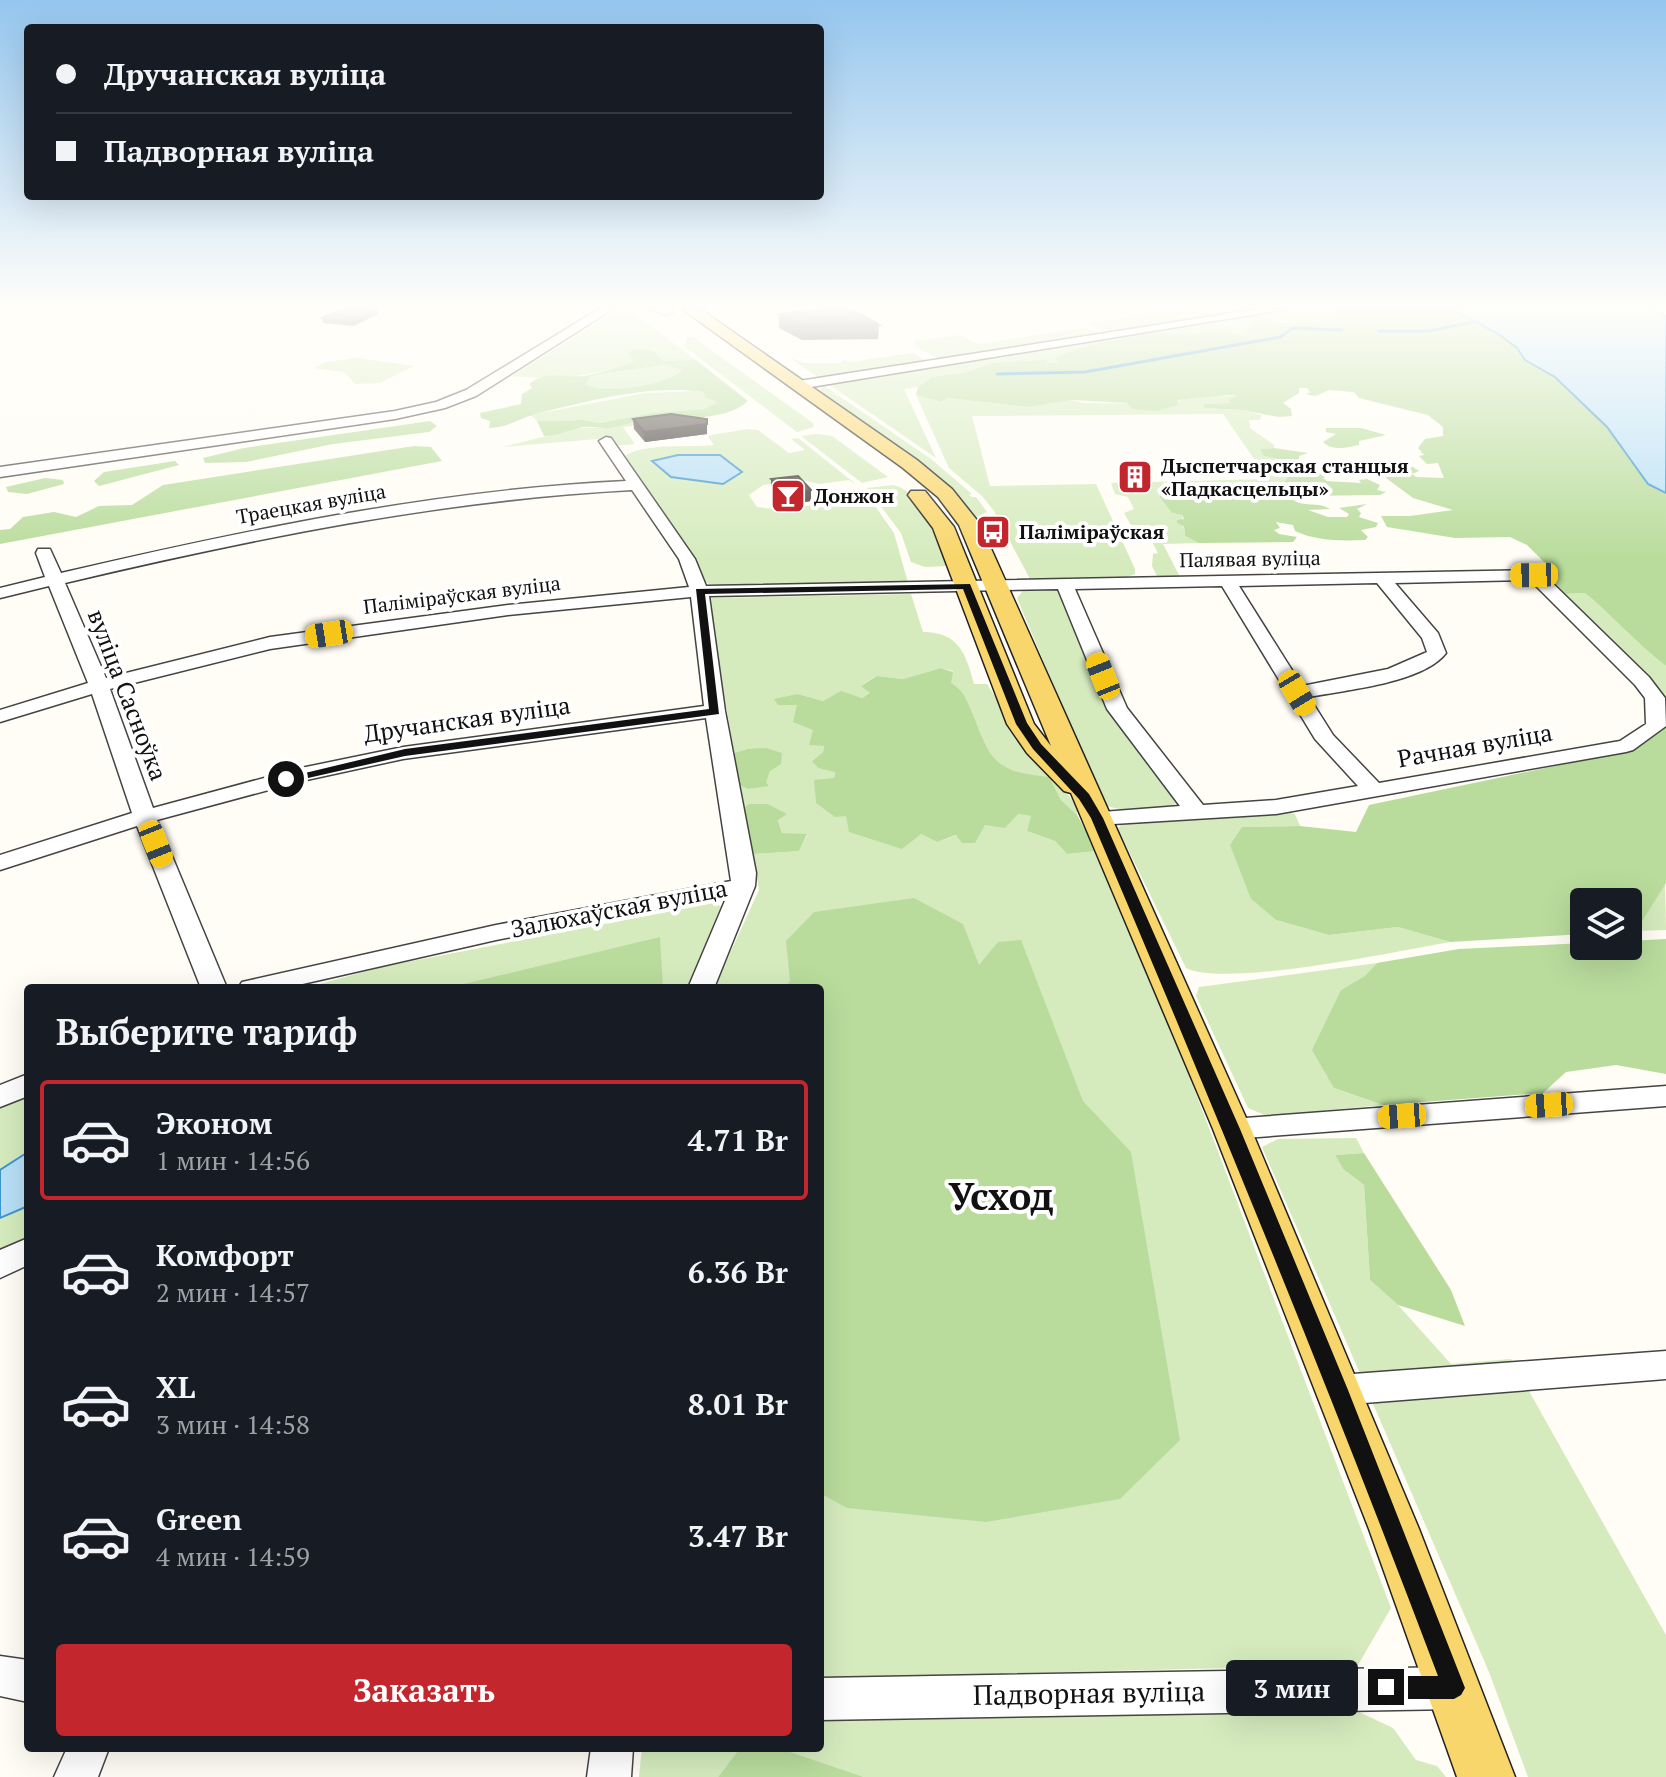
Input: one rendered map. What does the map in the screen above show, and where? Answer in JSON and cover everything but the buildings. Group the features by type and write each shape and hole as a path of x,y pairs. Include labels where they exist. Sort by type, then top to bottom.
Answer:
{"main road":[{"path":"779,392 864,450 922,499 943,527 1021,724 1037,747 1084,797 1097,818"},
{"path":"809,392 910,464 945,493 969,524 1232,1129 1339,1390 1486,1777"}],"street":[{"path":"0,472 431,408 473,392"},
{"path":"606,441 687,559 699,591"},
{"name":"Траецкая вуліца","path":"0,593 169,553 472,498 551,488 635,485"},
{"name":"вуліца Сасноўка","path":"44,553 99,686 144,815 212,984"},
{"name":"Палявая вуліца","path":"966,586 1534,575"},
{"name":"Рачная вуліца","path":"1097,818 1276,807 1626,746 1656,726 1655,698 1642,681 1534,575"},
{"path":"1297,693 1398,672 1434,659 1437,653 1431,637 1382,578"},
{"path":"1228,582 1325,739 1373,789"},
{"path":"1065,585 1117,709 1197,812"},
{"name":"Паліміраўская вуліца","path":"0,716 99,686 270,643 493,612 699,591 966,586"},
{"name":"Залюхаўская вуліца","path":"268,984 586,913 743,886 744,873 715,711 699,591"},
{"name":"Дручанская вуліца","path":"0,863 144,815 405,752 715,711"},
{"path":"703,984 743,886"},
{"path":"0,1097 24,1086"},
{"path":"1232,1129 1666,1096"},
{"path":"0,1265 24,1252"},
{"path":"1339,1390 1666,1365"},
{"path":"0,1676 24,1680"},
{"name":"Падворная вуліца","path":"824,1699 1454,1688"},
{"path":"76,1777 86,1752"},
{"path":"609,1777 612,1752"}],"green space":[{"path":"642,392 576,404 496,427 489,428 490,421 481,418 480,413 521,404 522,394"},
{"path":"704,392 719,402 706,409 653,413 598,423 584,420 537,421 531,415 645,393"},
{"path":"704,392 736,392 748,401 738,408 710,416 647,420 610,428 583,427 548,436 544,436 537,421 584,420 599,423 653,413 705,409 718,402 705,397"},
{"path":"744,392 770,392 813,423 814,427 797,432"},
{"path":"822,392 833,392 931,459 972,494 969,495 976,497 987,512 976,517"},
{"path":"840,392 905,392 936,458"},
{"path":"917,392 1299,392 1283,403 1291,409 1292,416 1279,417 1242,410 1203,408 1205,404 1231,403 1228,400 1237,396 1229,395 1177,400 1178,405 1157,411 1132,409 1127,403 1071,400 1029,407 947,398 942,402 916,395"},
{"path":"1310,392 1325,392 1306,394"},
{"path":"1354,392 1571,392 1607,427 1631,462 1666,493 1666,666 1585,593 1562,594 1550,579 1555,573 1527,545 1510,537 1455,538 1387,527 1381,516 1410,516 1453,510 1413,498 1386,478 1397,467 1413,467 1419,471 1412,474 1416,477 1444,478 1438,463 1427,464 1419,456 1424,455 1418,448 1425,439 1443,436 1443,427 1428,415 1359,398"},
{"path":"916,395 942,402 947,398 1029,407 1071,400 1083,403 1178,404 1176,401 1197,396 1237,396 1232,403 1206,404 1203,408 1242,410 1262,415 1260,420 1249,420 1250,428 1274,445 1274,448 1261,449 1264,456 1284,460 1289,475 1285,483 1173,487 1159,495 1172,513 1182,515 1185,536 1199,543 1163,544 1180,577 1158,578 1152,566 1153,554 1158,553 1150,538 1144,538 1132,527 1124,513 1134,509 1128,497 1115,494 1111,483 1268,479 1223,414 972,416 990,486 1096,484 1135,569 1135,574 1119,580 1076,580 1074,577 1031,581 994,511 982,496 949,468"},
{"path":"692,418 623,427 635,444 615,446 610,440 597,439 502,447 580,428 613,428 633,422"},
{"path":"430,421 437,426 429,432 333,444 246,462 205,463 203,458 244,448"},
{"path":"1326,428 1361,428 1386,435 1359,441 1359,445 1335,448 1323,442 1336,434 1326,432"},
{"path":"758,430 789,453 805,450 791,439 798,438 857,485 849,480 819,484 802,480 763,485 749,495 757,507 782,510 868,496 894,533 908,583 723,585 702,580 696,559 623,457 654,447 714,445 708,437","holes":["678,455 720,455 741,472 653,461"]},
{"path":"801,436 832,436 888,477 862,483"},
{"path":"414,446 431,447 442,461 0,544 0,530 10,529 23,517 54,512 76,517 99,506 132,505 163,485"},
{"path":"1260,449 1308,453 1299,456 1299,460 1324,465 1323,462 1337,463 1338,470 1323,478 1327,481 1361,483 1359,480 1367,479 1380,485 1377,490 1386,492 1380,495 1297,496 1292,499 1330,509 1308,510 1328,517 1347,517 1349,514 1339,508 1367,504 1357,509 1361,513 1359,517 1378,523 1376,527 1361,530 1368,537 1365,540 1320,539 1295,531 1293,525 1276,522 1280,528 1274,530 1297,537 1293,542 1199,543 1185,536 1184,526 1177,523 1177,520 1184,519 1182,515 1172,513 1159,496 1173,487 1285,482 1289,475 1284,460 1264,456"},
{"path":"175,461 179,465 99,486 94,481 104,472"},
{"path":"45,478 63,480 64,484 27,494 8,492 6,487"},
{"path":"893,485 912,496 920,506 948,566 925,567 911,562 901,533 867,488"},
{"path":"1059,588 1110,710 1150,768 1179,801 1172,806 1143,811 1104,805 1017,598 1023,591"},
{"path":"1585,593 1666,666 1666,725 1663,724 1660,699 1562,594"},
{"path":"911,594 923,632 945,636 959,647 974,684 987,684 1000,704 1010,731 1077,806 1077,815 1061,800 1049,778 1016,772 997,761 984,742 964,695 950,683 953,671 941,668 903,679 877,676 862,685 870,693 862,698 841,692 823,701 798,694 778,705 797,705 824,746 823,752 813,760 818,768 835,771 834,778 846,815 921,834 937,842 1018,814 1032,816 1027,831 1055,841 1067,854 1097,851 1181,1054 1391,1608 1358,1665 824,1678 824,984 716,984 759,890 753,854 799,851 807,835 782,833 778,819 786,814 768,804 743,809 739,785 748,789 769,785 765,782 770,771 747,749 734,753 708,598"},
{"path":"941,668 953,672 951,683 964,695 984,742 997,761 1016,771 1049,777 1061,800 1077,815 1097,851 1067,854 1055,841 1027,831 1031,816 1018,814 1005,828 985,825 975,843 962,843 956,835 937,842 921,834 902,849 849,832 846,816 835,817 816,803 814,780 834,778 835,772 818,768 812,761 823,752 824,746 809,745 813,730 793,722 797,705 778,705 774,699 798,694 823,701 841,691 862,698 870,693 861,686 877,676 903,679"},
{"path":"1663,724 1666,725 1666,883 1642,921 1642,888 1570,888 1570,935 1450,942 1398,927 1329,935 1276,920 1251,899 1230,845 1242,827 1300,826 1356,832 1369,805 1636,749"},
{"path":"766,748 782,753 781,764 770,771 766,782 769,786 748,789 739,785 734,753"},
{"path":"749,804 768,804 787,814 778,820 782,833 807,834 799,851 753,854 743,809"},
{"path":"1284,811 1295,814 1300,826 1242,827 1251,899 1276,920 1329,935 1398,927 1450,942 1273,971 1207,973 1186,968 1118,829 1122,823"},
{"path":"1665,883 1666,930 1642,931 1642,921"},
{"path":"914,898 963,924 979,965 998,942 1021,940 1083,1101 1131,1152 1180,1440 1120,1499 986,1522 847,1508 824,1495 824,984 788,984 786,941 814,912"},
{"path":"714,903 721,906 689,984 320,984 381,967"},
{"path":"660,937 663,984 464,984"},
{"path":"1666,939 1666,1074 1616,1065 1566,1072 1543,1093 1383,1105 1334,1088 1312,1050 1341,990 1365,976 1377,963 1459,949 1570,944 1570,960 1642,960 1642,940"},
{"path":"1377,963 1365,977 1341,990 1334,1088 1383,1105 1267,1116 1248,1108 1196,996 1199,987"},
{"path":"24,1096 24,1242 0,1255 0,1108"},
{"path":"1356,1138 1364,1153 1335,1155 1343,1169 1364,1185 1370,1280 1398,1305 1451,1364 1511,1359 1666,1635 1666,1777 1528,1777 1489,1672 1262,1147 1278,1139"},
{"path":"1364,1153 1451,1290 1465,1326 1398,1305 1370,1280 1364,1185 1343,1169 1335,1155"},
{"path":"1359,1712 1393,1728 1416,1760 1437,1766 1446,1777 864,1777 791,1752 824,1752 824,1716"},
{"path":"642,1752 737,1752 718,1777 639,1777"},
{"path":"737,1752 791,1752 864,1777 718,1777"}],"water":[{"path":"1571,392 1666,392 1666,493 1648,484 1607,427"},
{"path":"678,455 720,455 742,472 723,484 671,477 652,461"},
{"path":"24,1155 24,1208 0,1218 0,1170"}],"place":[{"name":"Дыспетчарская станцыя «Падкасцельцы»","path":"1135,477"},
{"name":"Донжон","path":"788,496"},
{"name":"Паліміраўская","path":"993,532"}],"district":[{"name":"Усход","path":"1001,1197"}],"route":[{"path":"286,779 405,752 715,711 699,591 966,586 1021,724 1037,747 1084,797 1097,818 1232,1129 1339,1390 1454,1688 1386,1687"}]}
